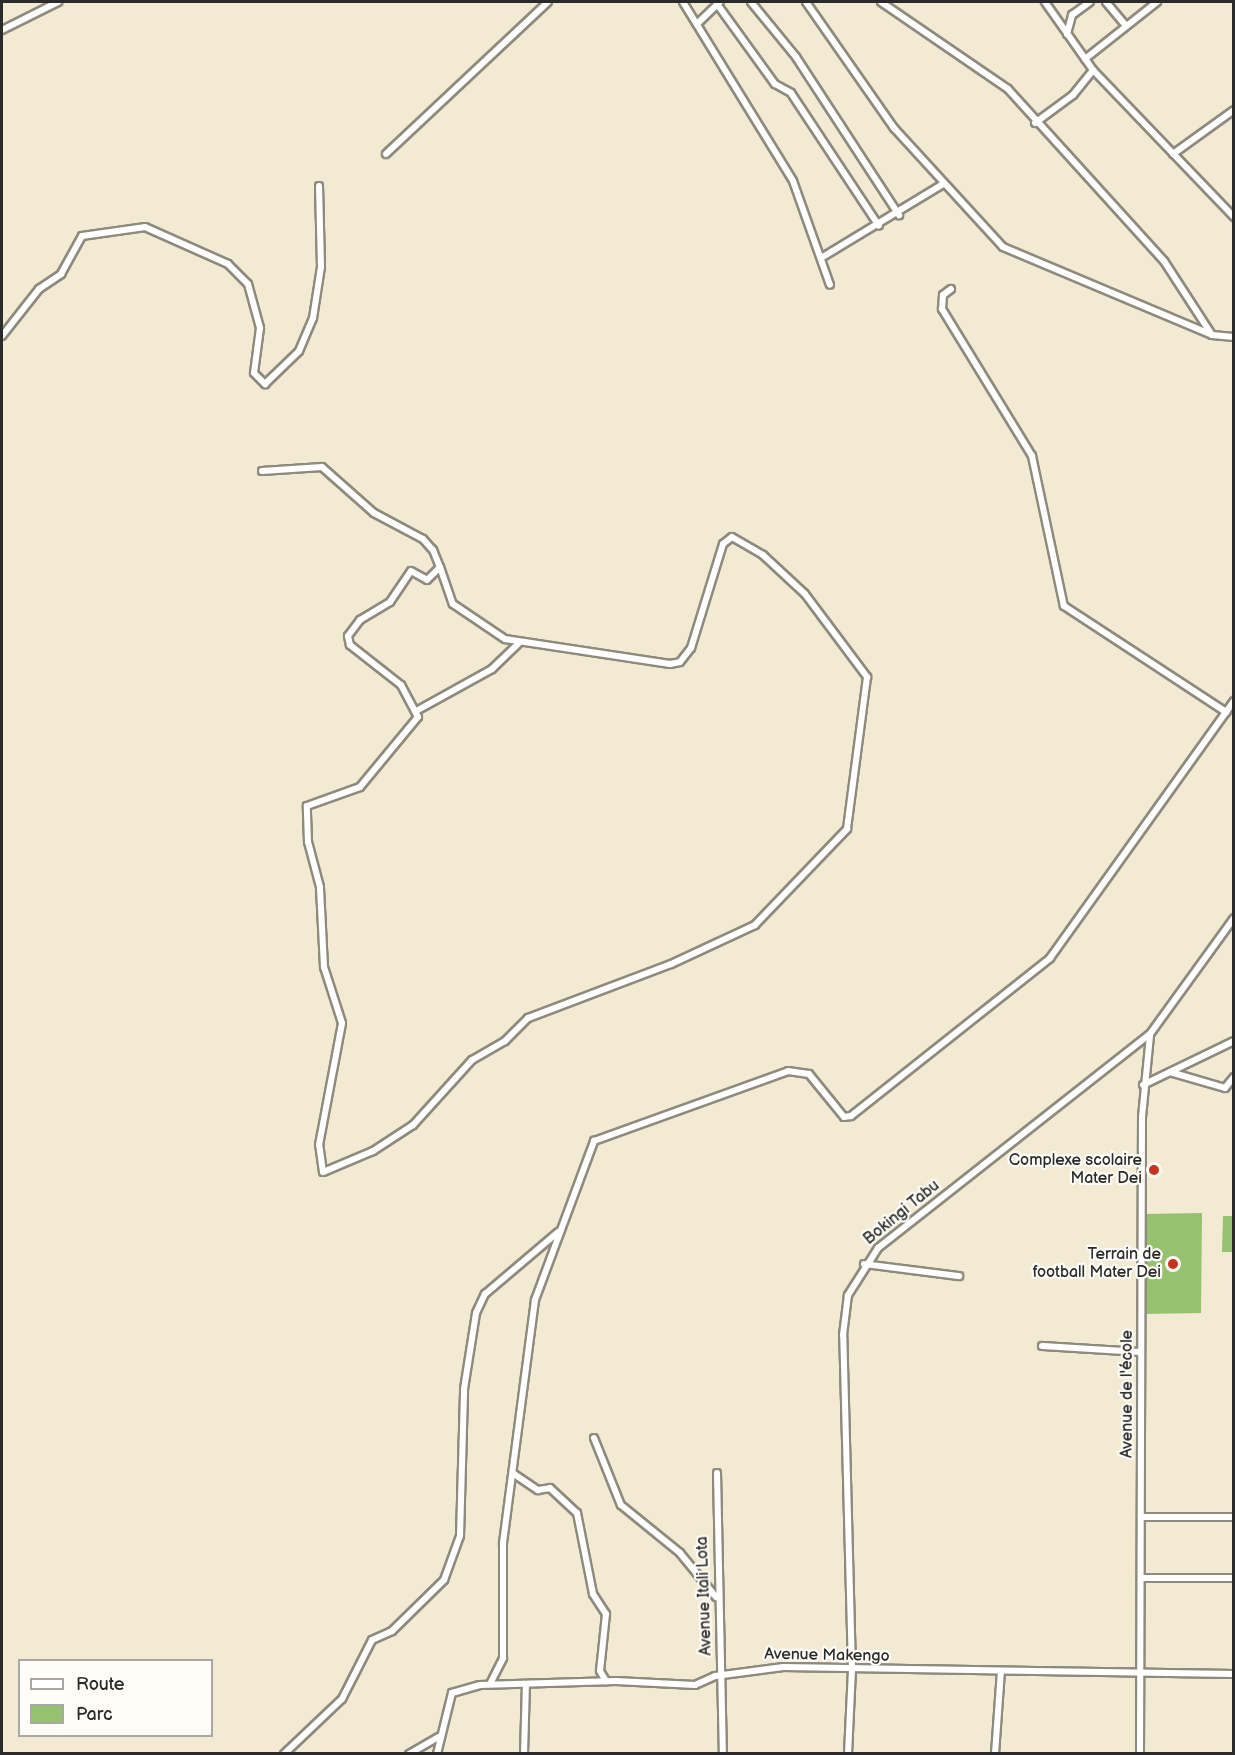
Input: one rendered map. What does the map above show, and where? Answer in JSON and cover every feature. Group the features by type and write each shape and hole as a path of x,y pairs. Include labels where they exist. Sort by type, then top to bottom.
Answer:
{"street":[{"path":"2,30 58,2"},
{"path":"386,154 548,2"},
{"path":"683,2 793,181 830,285"},
{"path":"751,2 801,65 900,215"},
{"path":"806,2 894,128 1003,247 1212,335 1233,337"},
{"path":"881,2 963,64 1008,89 1035,123 1164,261 1212,335"},
{"path":"1045,2 1093,70 1233,217"},
{"path":"1067,34 1072,15 1090,2"},
{"path":"1106,2 1126,26"},
{"path":"1085,59 1157,2"},
{"path":"698,23 719,3 775,84 790,93 879,226"},
{"path":"1035,123 1073,94 1093,70"},
{"path":"1173,154 1233,110"},
{"path":"821,258 900,215 943,183"},
{"path":"2,336 39,290 61,274 82,236 145,226 228,264 248,284 260,328 254,373 265,384 299,351 313,318 321,267 319,186"},
{"path":"1226,210 1233,206"},
{"path":"951,289 943,296 942,309 1032,456 1064,606 1226,712"},
{"path":"261,471 322,467 374,513 423,539 440,567 457,609 519,643 680,662 691,648 725,540 732,537 749,546 805,594 865,672 847,829 755,925 671,964 528,1017 505,1041 472,1060 413,1125 373,1152 323,1172 319,1145 342,1023 324,967 320,887 308,842 307,806 360,786 418,717 418,710 401,685 350,645 348,636 360,620 390,602 411,571 427,580 440,567"},
{"path":"418,710 492,669 519,643"},
{"path":"490,1684 501,1670 504,1650 503,1543 535,1300 593,1142 601,1136 798,1070 808,1074 844,1117 851,1116 1050,958 1233,701"},
{"name":"Bokingi Tabu","path":"848,1754 852,1670 843,1335 848,1295 864,1264 1150,1034 1233,918"},
{"name":"Avenue de l'école","path":"1140,1754 1144,1578 1142,1517 1143,1084 1150,1034"},
{"path":"1143,1084 1233,1041"},
{"path":"1170,1072 1226,1088 1233,1077"},
{"path":"284,1754 342,1699 373,1639 393,1630 444,1580 460,1536 464,1389 476,1313 485,1294 560,1230"},
{"path":"864,1264 959,1276"},
{"path":"1042,1346 1142,1352"},
{"path":"594,1438 622,1506 678,1551 717,1598"},
{"path":"514,1473 538,1490 550,1488 577,1513 593,1594 606,1614 600,1671 606,1681"},
{"name":"Avenue Itali Lota","path":"717,1473 717,1598 722,1675 723,1754"},
{"path":"1142,1517 1233,1517"},
{"path":"1144,1578 1233,1578"},
{"name":"Avenue Makengo","path":"436,1754 452,1693 490,1684 606,1681 694,1685 722,1675 783,1667 852,1670 1233,1674"},
{"path":"994,1754 1001,1671"},
{"path":"524,1754 526,1684"},
{"path":"409,1754 439,1737"}],"green space":[{"name":"Terrain de football Mater Dei","path":"1202,1213 1201,1313 1144,1314 1144,1214"},
{"path":"1223,1216 1233,1216 1233,1252 1222,1252"}],"place":[{"name":"Complexe scolaire Mater Dei","path":"1154,1170"},
{"name":"Terrain de football Mater Dei","path":"1173,1264"}]}
